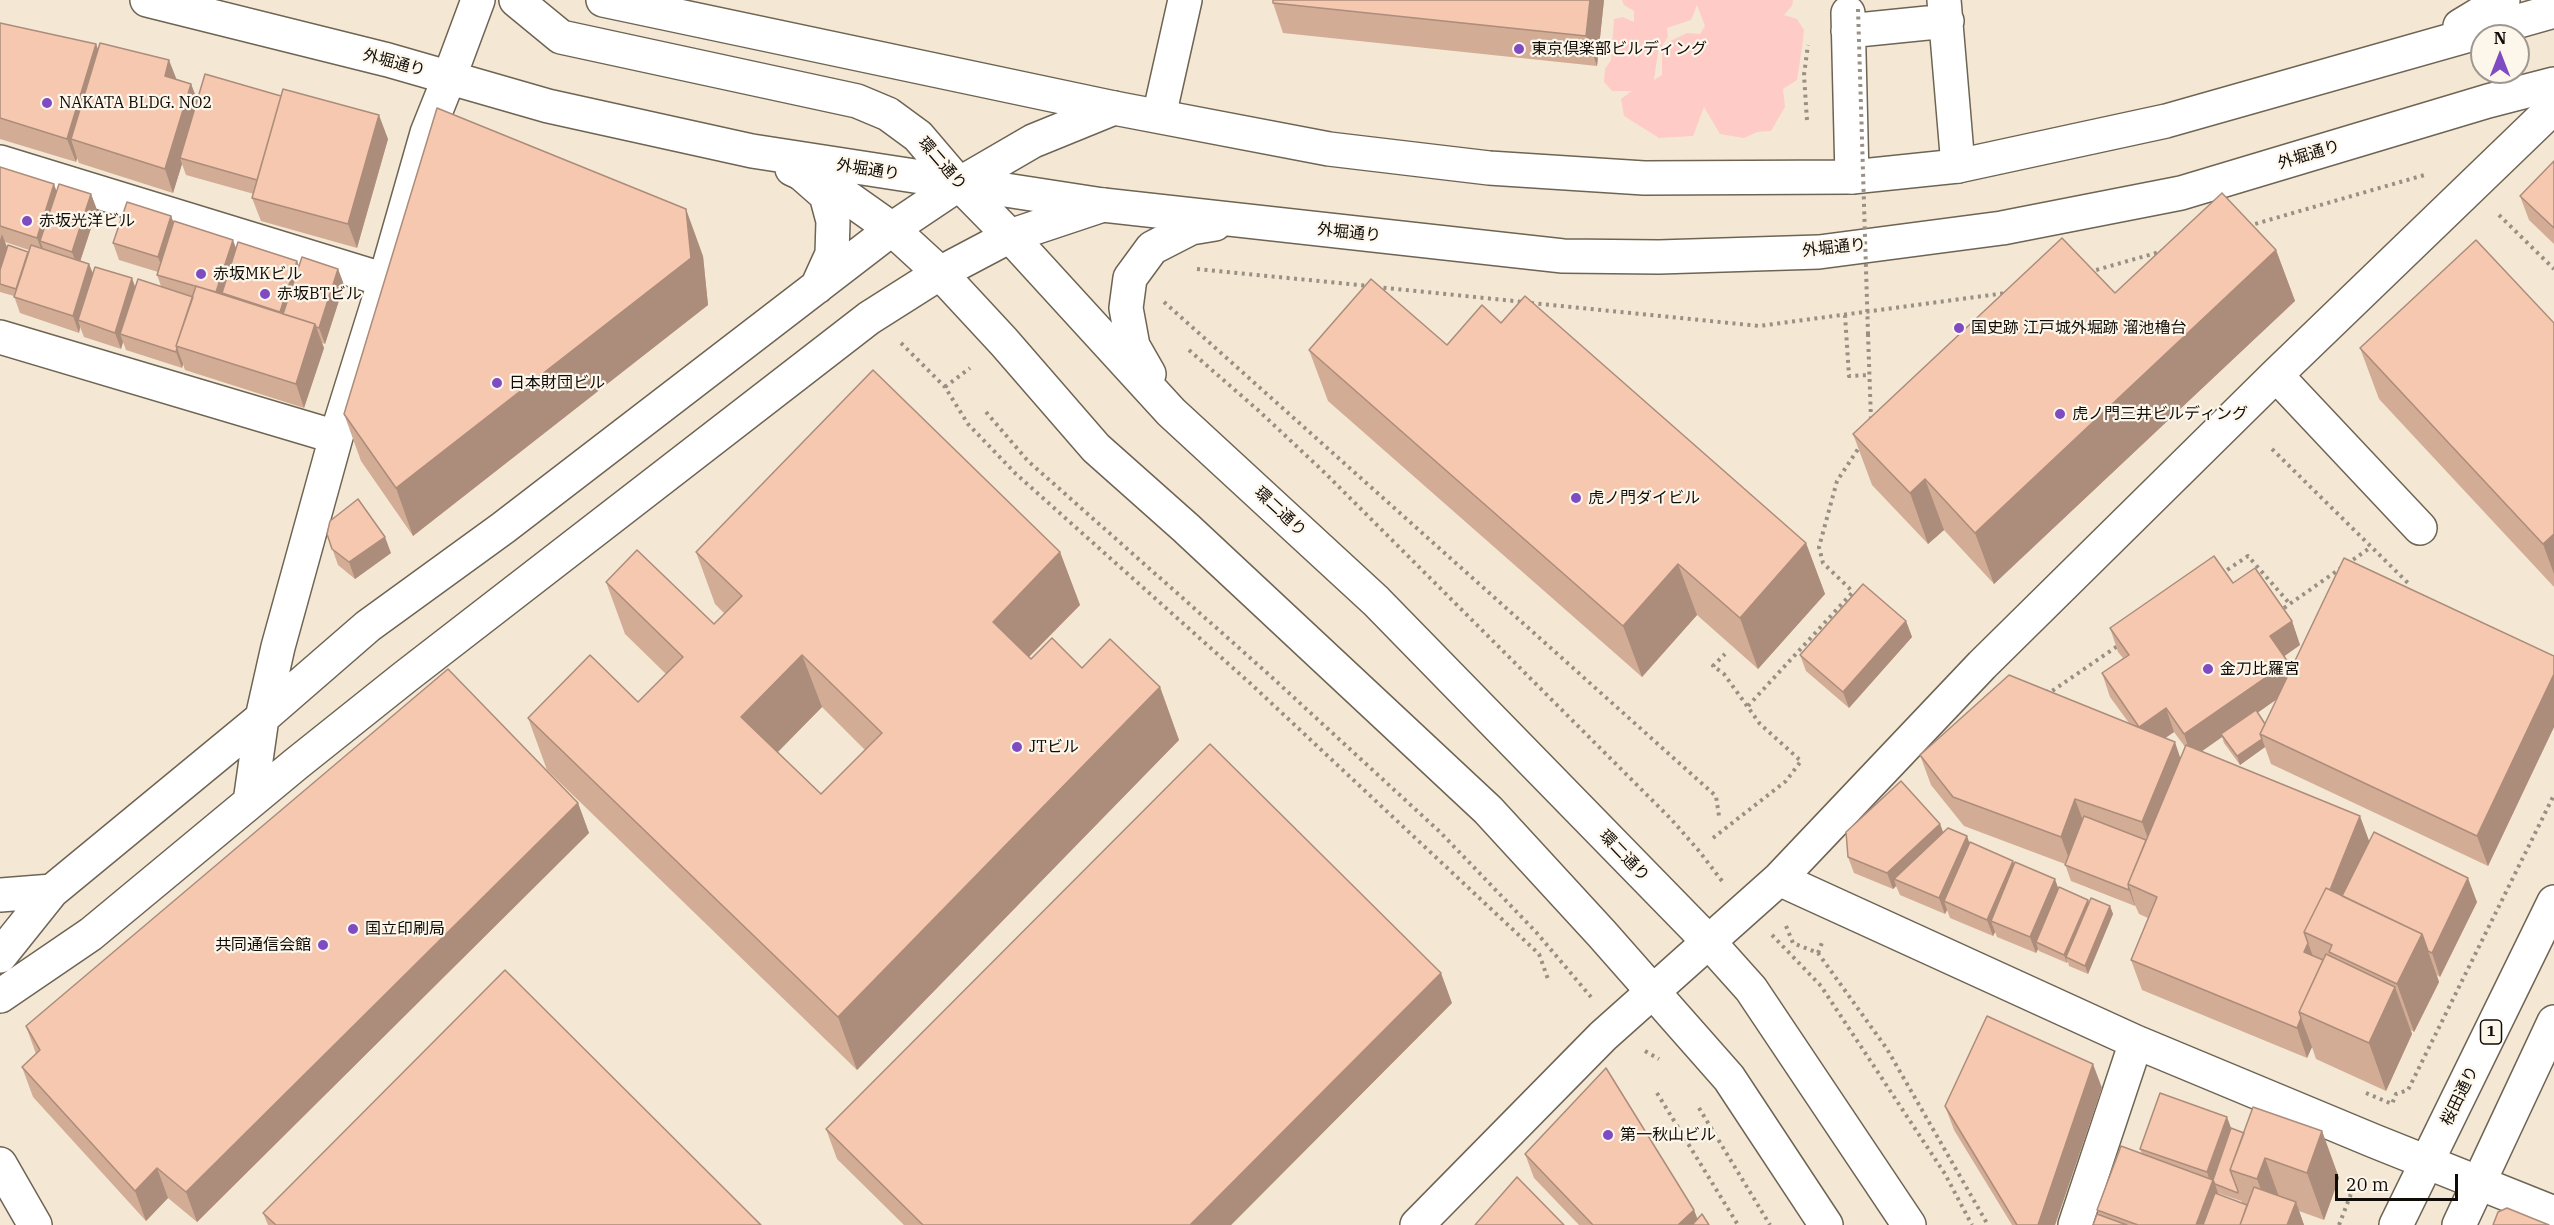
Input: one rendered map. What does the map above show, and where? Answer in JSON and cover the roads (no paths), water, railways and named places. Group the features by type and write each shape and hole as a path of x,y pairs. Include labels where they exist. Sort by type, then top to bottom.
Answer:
{"main road":[{"name":"外堀通り","path":"147,0 388,60 548,106 752,151 1103,205 1563,256 1659,257 1819,252 2002,228 2181,193 2477,104 2554,84"},
{"path":"250,802 262,718 278,647 336,438 427,133 478,0"},
{"name":"環二通り","path":"516,0 561,37 857,101 888,114 918,136 959,184 1172,412 1376,601 1708,941 1752,989 1910,1225"},
{"path":"603,0 1114,108 1329,149 1490,168 1644,178 1852,177 1958,166 2166,121 2554,11"},
{"path":"1159,116 1185,0"},
{"path":"2426,47 2503,0"},
{"path":"1852,177 1852,18 1946,10 1958,166"},
{"path":"1417,1225 1617,1023 1764,892 1982,665 2276,375 2554,107"},
{"path":"0,956 52,891 262,718 368,626 503,528 891,229 959,184 1033,141 1114,108"},
{"path":"752,151 834,188 891,229 940,273 1004,342 1096,448 1186,528 1488,810 1729,1078 1826,1225"},
{"path":"0,162 385,280"},
{"path":"801,173 826,195 833,221 832,254 817,287"},
{"path":"0,996 92,934 405,677 868,318 940,273 1010,236 1103,205"},
{"path":"1172,412 1133,346 1126,308 1130,278 1152,248 1191,228 1240,221"},
{"path":"0,337 336,438"},
{"path":"2276,375 2420,528"},
{"path":"0,895 52,891"},
{"path":"1764,892 2554,1213"},
{"name":"桜田通り","path":"2396,1225 2554,902"},
{"path":"2459,1225 2554,1022"},
{"path":"2075,1225 2136,1042"},
{"path":"0,1164 35,1225"}],"place":[{"name":"東京倶楽部ビルディング","path":"1519,49"},
{"name":"NAKATA BLDG. NO2","path":"47,103"},
{"name":"赤坂光洋ビル","path":"27,221"},
{"name":"赤坂MKビル","path":"201,274"},
{"name":"赤坂BTビル","path":"265,294"},
{"name":"国史跡 江戸城外堀跡 溜池櫓台","path":"1959,328"},
{"name":"日本財団ビル","path":"497,383"},
{"name":"虎ノ門三井ビルディング","path":"2060,414"},
{"name":"虎ノ門ダイビル","path":"1576,498"},
{"name":"金刀比羅宮","path":"2208,669"},
{"name":"JTビル","path":"1017,747"},
{"name":"国立印刷局","path":"353,929"},
{"name":"共同通信会館","path":"323,945"},
{"name":"第一秋山ビル","path":"1608,1135"}]}
